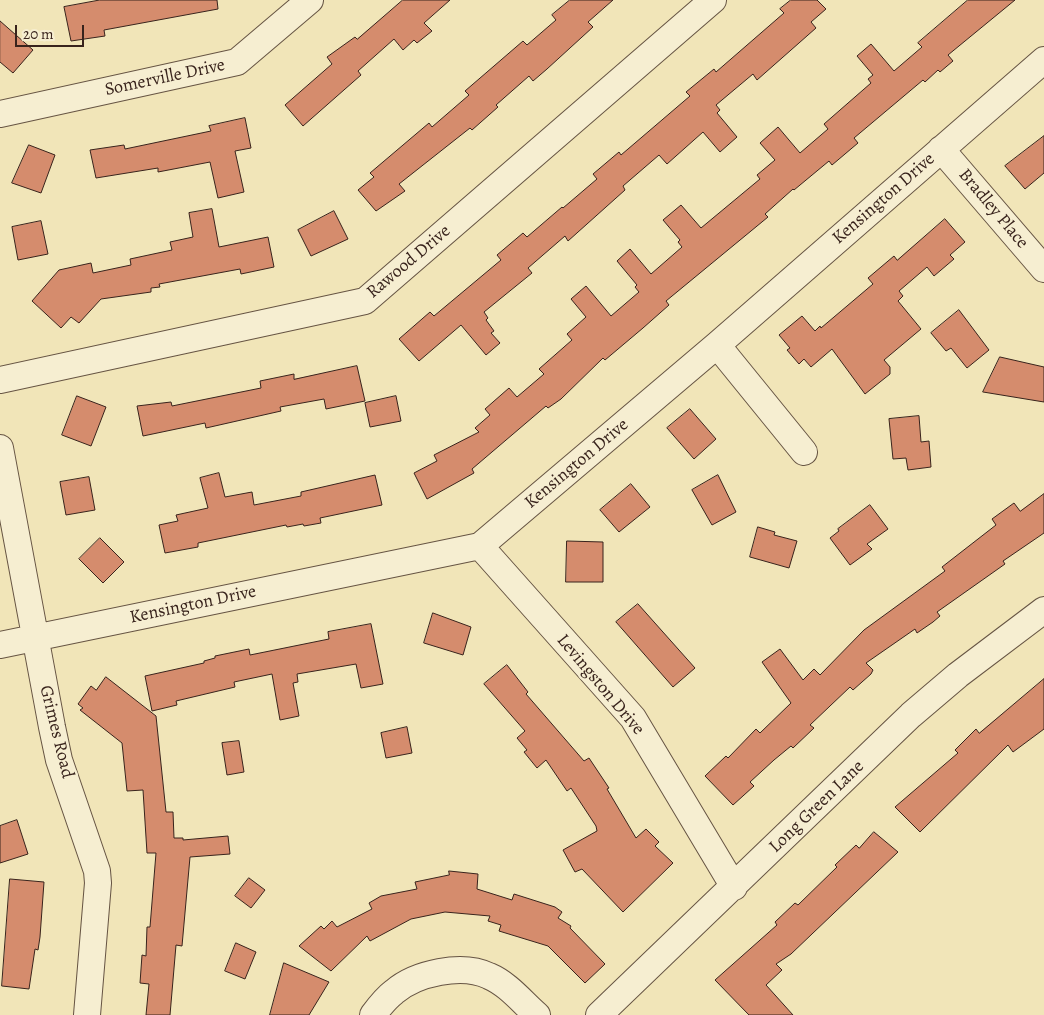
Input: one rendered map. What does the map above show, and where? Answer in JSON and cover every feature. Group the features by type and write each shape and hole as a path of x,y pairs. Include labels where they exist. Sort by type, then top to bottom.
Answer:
{"street":[{"name":"Somerville Drive","path":"0,114 237,62 310,0"},
{"name":"Rawood Drive","path":"0,380 365,301 713,0"},
{"name":"Kensington Drive","path":"0,644 480,546 717,344 1044,60"},
{"name":"Bradley Place","path":"941,149 1044,269"},
{"path":"717,344 804,452"},
{"name":"Grimes Road","path":"0,448 60,760 96,860 98,884 81,1015"},
{"name":"Levingston Drive","path":"480,546 633,718 734,887"},
{"name":"Long Green Lane","path":"599,1015 911,715 958,675 1044,610"},
{"path":"373,1015 394,991 425,977 451,971 469,971 488,975 503,984 537,1015"}],"building":[{"path":"100,0 217,0 218,9 104,30 105,36 71,41 64,7"},
{"path":"403,0 450,0 424,23 432,31 417,43 414,40 403,50 394,39 358,71 361,75 303,126 285,105 332,64 327,57 355,37 357,39"},
{"path":"570,0 613,0 588,22 593,27 547,69 533,81 529,76 496,105 498,107 472,130 470,128 399,184 405,191 376,211 358,190 374,177 370,173 429,123 432,127 469,95 465,91 523,41 527,45 556,20 552,15"},
{"path":"791,0 817,0 826,9 811,22 816,28 757,80 753,74 716,105 720,110 717,113 737,137 720,152 703,132 667,164 659,155 623,186 625,190 568,241 565,236 528,268 532,273 484,312 488,318 486,320 494,331 491,333 500,343 486,355 461,325 419,361 399,339 430,312 434,316 501,260 497,255 523,233 527,237 597,179 593,174 619,152 621,155 690,96 686,92 714,69 716,72 784,13 780,9"},
{"path":"968,0 1015,0 948,55 953,61 940,72 938,70 925,82 923,80 854,138 858,143 832,165 829,161 793,189 765,214 768,217 666,301 669,305 643,328 605,360 603,358 561,399 548,408 546,406 472,469 474,473 427,499 414,473 437,461 434,455 479,432 475,428 490,415 485,409 509,388 517,397 544,374 539,369 572,340 567,334 586,317 571,299 586,286 611,316 639,292 635,287 637,285 617,261 630,249 651,274 682,247 678,242 680,240 663,220 681,205 701,228 760,179 757,175 775,160 760,143 778,127 800,153 828,129 824,124 871,83 868,79 873,75 857,56 871,44 894,71 922,47 918,43"},
{"path":"0,21 33,50 13,73 0,62"},
{"path":"245,118 251,148 235,151 244,192 218,198 210,162 158,172 158,168 96,178 90,150 124,145 125,149 211,131 209,126"},
{"path":"1044,136 1044,173 1025,189 1005,166"},
{"path":"29,145 55,155 41,193 12,183"},
{"path":"212,209 219,247 268,237 274,267 241,274 240,269 159,284 160,287 151,288 151,292 101,299 79,323 71,317 61,328 32,301 59,270 91,263 93,273 131,265 130,259 172,250 170,242 193,237 189,213"},
{"path":"334,211 348,239 311,256 298,230"},
{"path":"945,219 965,242 950,255 954,259 934,276 927,267 899,291 903,296 898,301 921,329 884,360 890,367 890,374 865,394 832,349 811,367 804,359 799,364 787,350 790,348 779,335 802,316 815,331 820,326 821,328 873,284 868,278 894,256 897,260"},
{"path":"41,221 48,254 18,260 12,227"},
{"path":"959,310 989,350 967,368 951,348 946,351 931,333"},
{"path":"1000,357 1044,367 1044,402 983,392"},
{"path":"357,366 365,401 326,409 324,399 280,407 281,411 206,428 205,423 143,436 137,406 171,402 172,406 261,388 260,381 294,374 294,379"},
{"path":"77,396 106,407 91,446 62,435"},
{"path":"396,396 401,421 370,427 365,403"},
{"path":"690,409 716,439 694,459 667,428"},
{"path":"919,416 921,442 929,441 931,467 908,470 906,458 893,459 889,419"},
{"path":"219,473 225,497 252,492 254,505 301,496 301,492 375,475 382,505 320,518 321,523 287,527 286,525 198,543 198,547 165,553 159,525 178,521 176,515 208,508 200,478"},
{"path":"718,475 736,512 712,525 692,490"},
{"path":"89,477 95,510 66,515 60,482"},
{"path":"631,484 650,507 619,532 600,510"},
{"path":"1044,494 1044,533 1003,561 1005,564 937,612 940,616 933,622 917,633 915,629 866,663 873,670 871,674 853,690 850,687 810,725 814,728 793,748 791,746 750,782 754,786 733,805 705,776 726,756 728,758 756,729 760,733 791,703 762,662 780,649 803,680 814,669 820,675 864,630 945,571 942,567 996,525 992,519 1014,503 1020,511"},
{"path":"870,505 888,529 867,544 872,549 850,565 830,538 839,531 838,529"},
{"path":"758,527 775,532 774,535 797,541 789,568 750,557"},
{"path":"100,538 124,562 103,583 79,559"},
{"path":"567,541 603,542 603,582 566,582"},
{"path":"638,604 695,668 673,687 616,622"},
{"path":"433,613 471,627 463,655 424,643"},
{"path":"371,624 383,684 361,688 356,664 297,674 298,682 293,683 299,716 280,720 272,674 234,682 235,687 176,701 177,705 152,711 145,676 204,663 204,661 215,658 215,656 249,649 250,655 329,639 328,632"},
{"path":"507,665 528,692 526,694 584,761 589,758 609,788 607,789 636,838 646,829 659,842 655,846 673,863 623,912 582,869 575,872 563,850 597,831 596,826 571,788 567,791 546,760 537,768 524,752 527,750 517,738 525,731 484,684"},
{"path":"106,677 156,716 166,812 173,812 174,838 183,838 183,840 228,836 230,854 190,857 182,946 176,945 170,1015 146,1015 149,984 140,983 142,955 146,956 147,927 150,927 156,853 147,853 143,790 127,791 122,743 80,710 83,708 78,704 91,686 96,690"},
{"path":"1044,679 1044,729 1013,752 1008,745 920,832 895,807 958,753 955,750 976,729 979,733"},
{"path":"407,727 412,753 386,758 381,733"},
{"path":"239,741 244,772 227,775 222,743"},
{"path":"17,820 28,854 0,863 0,826"},
{"path":"874,832 898,852 791,954 776,964 782,970 766,985 793,1015 749,1015 715,980 777,925 775,922 795,903 798,905 837,867 835,865 856,845 859,848"},
{"path":"449,871 478,874 477,889 512,900 514,894 555,907 562,912 558,918 571,926 570,928 605,964 585,983 548,946 499,931 501,925 488,921 490,916 445,912 411,919 370,941 367,936 331,971 299,946 321,926 324,929 332,921 337,927 372,909 369,903 381,896 417,889 415,882 449,875"},
{"path":"249,878 265,890 251,908 235,896"},
{"path":"10,879 44,882 40,937 38,950 35,949 29,989 2,986"},
{"path":"236,943 256,952 245,979 225,971"},
{"path":"284,963 329,982 309,1015 270,1015"}]}
